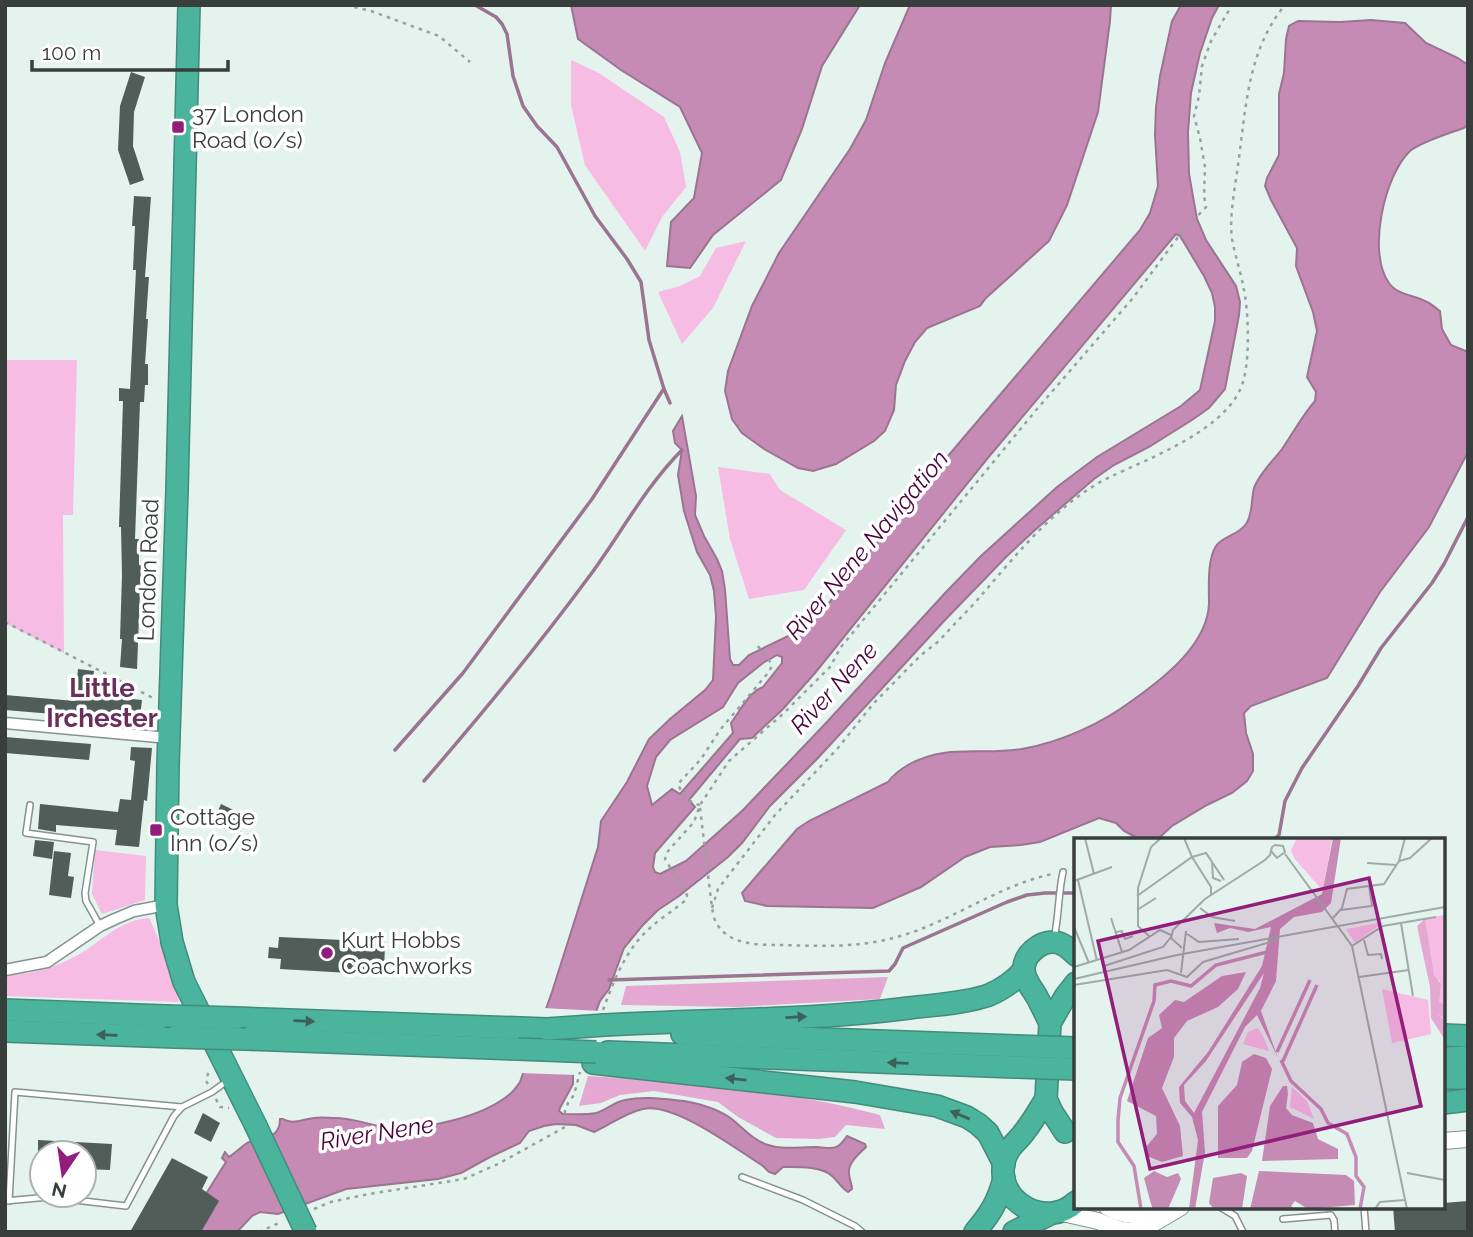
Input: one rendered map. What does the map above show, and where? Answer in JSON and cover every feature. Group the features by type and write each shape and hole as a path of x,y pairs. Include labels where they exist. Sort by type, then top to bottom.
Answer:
{"highway":[{"name":"London Road","path":"189,5 166,905 172,942 184,982 307,1222"},
{"path":"1050,1023 1027,982 1023,971 1025,961 1039,945 1053,942 1064,945 1074,953"},
{"path":"604,1028 655,1022 865,1014 956,1002 986,996 1010,984 1023,971"},
{"path":"1071,1135 1052,1112 1046,1099 1050,1023 1074,986"},
{"path":"5,1010 236,1018 519,1044 594,1058 855,1092 937,1106 967,1116 988,1133 1004,1171 1008,1191 1016,1201 1037,1213 1061,1209"},
{"path":"5,1031 386,1045 519,1044 547,1029 604,1028 1016,1056 1074,1069"},
{"path":"1445,1035 1468,1036"},
{"path":"594,1058 1016,1056 1074,1048"},
{"path":"1445,1058 1468,1057"},
{"path":"1445,1078 1468,1078"},
{"path":"1024,1134 1046,1099"},
{"path":"1445,1103 1468,1100"},
{"path":"975,1232 998,1199 1007,1152 1014,1142 1037,1128 1051,1127 1071,1135"},
{"path":"1014,1232 1061,1209"}],"main road":[{"path":"1445,1141 1468,1139"},
{"path":"1061,1209 1121,1230 1132,1231 1154,1223 1178,1209"},
{"path":"1110,1209 1117,1213 1136,1216 1152,1209"}],"street":[{"path":"5,723 169,738"},
{"path":"5,970 47,962 100,926 134,911 166,905"}],"lane":[{"path":"30,805 26,833 93,842 85,894 100,926"},
{"path":"1053,942 1059,917 1062,872"},
{"path":"181,1107 15,1093 7,1201 49,1197 125,1206 181,1107 212,1092 232,1077"},
{"path":"742,1177 803,1200 862,1232"},
{"path":"1223,1209 1234,1216 1243,1232"},
{"path":"1364,1209 1366,1232"},
{"path":"1283,1219 1331,1214 1335,1232"}],"path":[{"path":"346,5 371,11 439,36 470,62"},
{"path":"614,985 619,969 632,949 649,929 686,900 687,895 665,859 668,851 694,822 700,805 729,761 784,713 830,667 841,647 935,531 1133,298 1178,237 1206,207 1205,167 1194,116 1202,66 1211,41 1231,5"},
{"path":"712,908 718,890 775,815 838,748 873,704 939,640 1038,532 1088,490 1178,445 1214,420 1235,400 1245,376 1247,360 1244,288 1232,238 1245,114 1254,64 1260,47 1285,5"},
{"path":"5,622 159,701"},
{"path":"700,805 694,804 681,793 678,784 701,759 720,730 772,666 757,645"},
{"path":"700,805 707,878 716,923 725,933 758,945 828,946 893,938 1034,878 1062,872"},
{"path":"307,1222 331,1202 464,1180 565,1127 565,1111"},
{"path":"259,1232 283,1221"},
{"path":"272,1226 274,1232"}],"shaded area":[{"path":"571,60 599,73 664,117 680,152 686,187 662,217 645,251 585,165 571,105"},
{"path":"746,241 713,308 682,344 658,292 680,286 700,276 716,248"},
{"path":"5,360 77,360 73,515 63,515 64,653 5,623"},
{"path":"718,467 770,474 780,490 846,530 804,590 749,599 730,539"},
{"path":"95,850 146,856 145,900 102,914 92,894"},
{"path":"150,919 169,965 179,1002 5,996 5,976 57,965 83,952 126,924"},
{"path":"888,977 880,999 737,1007 621,1005 626,986"},
{"path":"588,1076 699,1084 808,1099 880,1115 885,1129 846,1125 835,1137 776,1138 738,1117 718,1102 654,1091 620,1095 601,1103 579,1106"}],"water":[{"path":"571,5 860,5 822,66 802,129 781,180 713,235 690,268 667,266 671,222 694,198 702,153 680,107 578,39"},
{"path":"910,5 1111,5 1098,112 1067,205 1049,241 980,306 927,328 915,342 905,361 896,385 894,410 885,431 874,441 836,464 813,471 798,468 742,433 732,419 725,391 728,371 752,306 779,253 850,149 866,120 885,63"},
{"name":"River Nene","path":"1181,5 1219,5 1200,53 1191,93 1188,132 1189,174 1197,219 1206,240 1236,286 1240,302 1225,389 1209,408 1192,420 1094,479 1035,530 945,620 770,806 742,843 642,926 624,948 609,989 600,1001 573,1075 573,1084 559,1111 563,1114 592,1114 625,1100 662,1099 690,1102 716,1110 758,1140 774,1147 834,1148 847,1136 866,1147 849,1168 852,1189 848,1192 828,1173 816,1169 783,1167 775,1174 769,1172 705,1128 687,1119 656,1109 643,1109 594,1132 576,1125 556,1124 529,1131 520,1143 461,1173 438,1179 346,1189 278,1214 260,1212 252,1216 237,1232 182,1232 226,1162 222,1158 225,1152 229,1157 247,1143 269,1137 277,1131 280,1119 294,1122 317,1118 350,1119 379,1126 407,1128 438,1124 470,1115 499,1102 514,1090 520,1082 552,992 598,847 601,821 627,782 649,739 713,680 716,617 714,591 710,575 697,552 684,511 678,475 682,450 675,443 673,431 682,416 696,496 695,515 722,571 730,659 733,665 739,665 749,655 805,628 828,604 914,496 1140,230 1150,213 1158,186 1156,107 1172,21","holes":["1176,234 1180,236 1204,276 1215,307 1215,321 1200,390 1181,406 1097,457 1057,487 981,556 742,811 686,861 660,874 655,872 655,853 695,807 689,800 740,739 752,738 815,673 987,459","777,655 782,657 782,663 763,687 753,693 741,708 731,723 733,733 680,794 672,789 652,805 647,786 656,757 670,740 723,707 738,683"]},
{"path":"1371,20 1405,23 1426,43 1468,65 1468,124 1414,148 1401,163 1386,196 1379,235 1379,253 1383,270 1392,287 1427,302 1440,311 1442,329 1451,345 1468,352 1468,452 1429,527 1380,592 1327,678 1251,706 1244,713 1246,733 1253,754 1253,771 1247,781 1232,793 1172,826 1160,837 1137,838 1116,823 1099,818 1040,842 990,847 965,857 921,887 873,908 767,906 745,901 742,893 797,829 809,821 888,782 902,769 923,758 951,752 1022,749 1080,731 1121,709 1145,691 1193,646 1207,618 1213,552 1223,540 1246,524 1256,483 1315,401 1316,392 1307,377 1317,331 1313,312 1296,266 1297,248 1265,186 1279,155 1279,94 1289,26 1298,21"}],"pier":[{"path":"543,1008 601,1011 577,1075 519,1073"}],"building":[{"path":"131,72 145,77 134,112 133,146 144,180 130,185 118,150 120,106"},
{"path":"134,196 151,197 145,277 149,277 145,364 148,364 148,385 145,385 144,402 140,402 135,539 139,539 141,565 137,669 120,667 122,575 119,527 123,401 119,401 119,388 130,389 136,270 133,270"},
{"path":"78,669 94,671 91,695 142,700 140,717 89,713 89,717 5,710 5,695 75,701"},
{"path":"5,737 91,744 89,760 5,753"},
{"path":"131,747 152,748 139,847 115,845 117,830 56,825 56,832 38,829 40,804 118,812 120,799 131,800 135,761 130,760"},
{"path":"221,804 248,817 239,835 213,823"},
{"path":"35,840 54,842 52,859 33,856"},
{"path":"54,851 71,853 68,876 74,877 71,898 49,895"},
{"name":"Kurt Hobbs Coachworks","path":"279,937 385,942 384,975 280,969 281,959 268,958 269,947 278,948"},
{"path":"203,1113 220,1123 211,1142 194,1133"},
{"path":"98,1143 112,1144 110,1170 98,1170"},
{"path":"172,1158 208,1177 202,1189 219,1201 201,1232 130,1232"},
{"path":"1468,1201 1468,1232 1395,1232 1393,1209 1445,1209 1445,1203"}],"waterway":[{"path":"475,5 496,17 502,24 507,34 513,76 523,106 557,147 595,216 641,282 649,340 670,403"},
{"path":"395,750 463,673 592,499 663,390"},
{"path":"424,781 551,627 645,494 682,450"},
{"path":"1275,838 1279,835 1285,801 1302,768 1381,648 1432,583 1468,517"},
{"path":"609,980 889,971 903,948 1007,902 1027,895 1074,893"}],"place":[{"name":"37 London Road (o/s)","path":"178,127"},
{"name":"Cottage Inn (o/s)","path":"156,830"},
{"name":"Kurt Hobbs Coachworks","path":"327,953"}],"district":[{"name":"Little Irchester","path":"102,703"}],"water label":[{"name":"River Nene Navigation","path":"867,545"}]}
